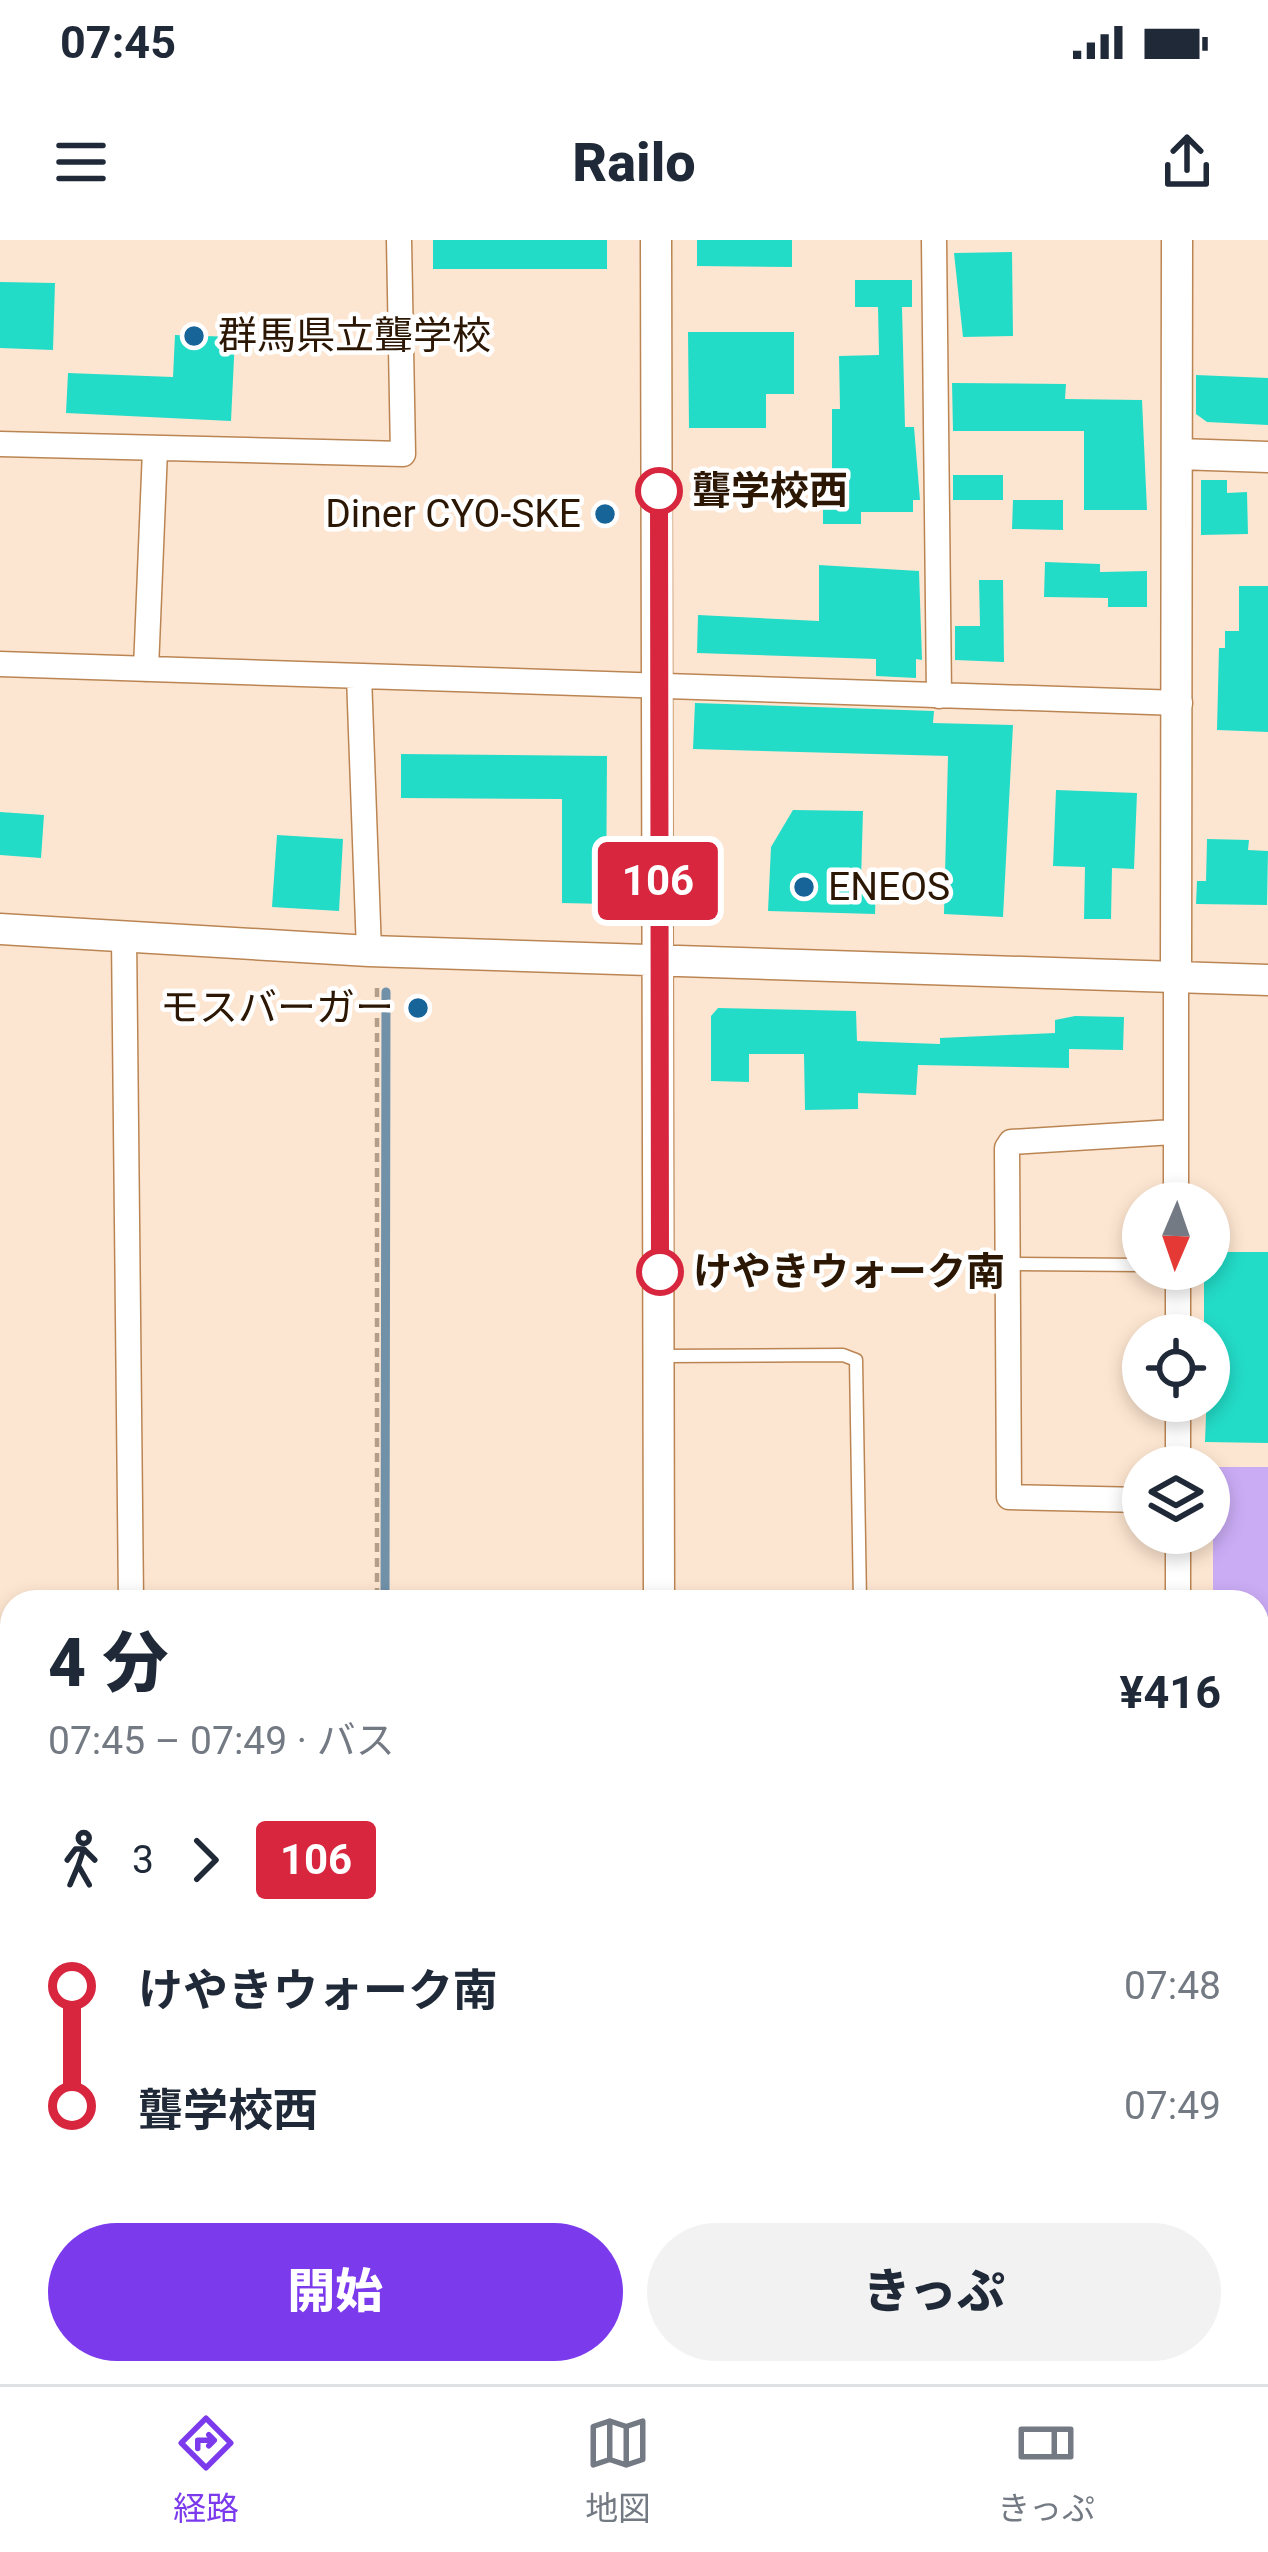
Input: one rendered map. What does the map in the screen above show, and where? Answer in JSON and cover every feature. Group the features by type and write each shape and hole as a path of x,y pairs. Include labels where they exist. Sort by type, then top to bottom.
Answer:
{"street":[{"path":"0,445 403,454 399,240"},
{"path":"656,240 661,686 659,1590"},
{"path":"934,240 939,696"},
{"path":"1175,1182 1178,240"},
{"path":"146,669 155,449"},
{"path":"1178,454 1268,458"},
{"path":"0,664 1180,703"},
{"path":"359,676 369,951"},
{"path":"0,929 369,951 1268,980"},
{"path":"124,936 131,1590"},
{"path":"1122,1500 1009,1497 1006,1148 1011,1142 1173,1132"},
{"path":"1178,1554 1178,1590"}],"lane":[{"path":"1007,1264 1122,1265"},
{"path":"660,1356 843,1355 856,1360 860,1590"}],"path":[{"path":"376,988 377,1590"}],"shaded area":[{"path":"1230,1467 1268,1467 1268,1590 1213,1590 1213,1554 1230,1554"}],"building":[{"path":"433,240 607,240 607,269 433,269"},
{"path":"697,240 792,240 792,267 697,266"},
{"path":"1012,252 1013,336 963,337 954,253"},
{"path":"855,280 912,280 912,307 902,307 905,427 914,427 920,500 913,500 913,512 861,512 861,524 823,524 823,496 832,496 832,409 840,409 839,356 879,355 878,307 855,307"},
{"path":"0,282 55,283 53,350 0,348"},
{"path":"688,332 794,332 794,394 766,394 766,428 689,428"},
{"path":"175,335 235,337 231,421 66,413 68,373 173,377"},
{"path":"1196,375 1268,378 1268,425 1207,422 1196,414"},
{"path":"952,383 1066,384 1065,399 1142,400 1147,510 1084,510 1084,431 953,431"},
{"path":"953,475 1003,475 1003,500 953,500"},
{"path":"1201,480 1227,480 1227,493 1247,492 1248,534 1201,535"},
{"path":"1013,500 1063,500 1063,530 1012,529"},
{"path":"1045,562 1100,564 1100,572 1147,571 1147,607 1108,607 1108,598 1044,597"},
{"path":"819,565 919,571 922,660 916,659 916,678 876,676 876,659 697,653 698,615 819,621"},
{"path":"979,580 1003,580 1004,662 955,660 955,626 980,626"},
{"path":"1239,586 1268,586 1268,732 1217,730 1219,648 1225,648 1225,631 1239,631"},
{"path":"695,703 934,711 933,723 1013,725 1003,917 944,914 948,756 693,749"},
{"path":"401,754 607,756 606,904 562,903 562,799 401,798"},
{"path":"1056,790 1137,793 1134,869 1112,868 1111,919 1084,919 1085,867 1053,866"},
{"path":"793,810 863,811 861,880 876,881 875,914 768,911 771,847"},
{"path":"0,812 44,815 41,858 0,855"},
{"path":"277,835 343,839 339,911 272,907"},
{"path":"1207,839 1249,840 1248,850 1268,851 1267,905 1196,904 1197,881 1206,881"},
{"path":"718,1008 856,1011 857,1041 940,1044 940,1038 1055,1033 1055,1020 1075,1016 1124,1017 1123,1050 1069,1049 1069,1068 918,1065 916,1095 858,1093 858,1109 805,1110 804,1054 749,1054 749,1082 711,1081 711,1016"},
{"path":"1230,1252 1268,1252 1268,1443 1205,1442 1206,1422 1230,1422 1230,1314 1204,1314 1204,1290 1230,1290"}],"waterway":[{"path":"385,1590 386,992"}],"bus line":[{"name":"106","path":"659,491 660,1272"}],"place":[{"name":"群馬県立聾学校","path":"194,336"},
{"name":"聾学校西","path":"659,491"},
{"name":"Diner CYO-SKE","path":"605,514"},
{"name":"ENEOS","path":"804,887"},
{"name":"モスバーガー","path":"418,1008"},
{"name":"けやきウォーク南","path":"660,1272"}]}
